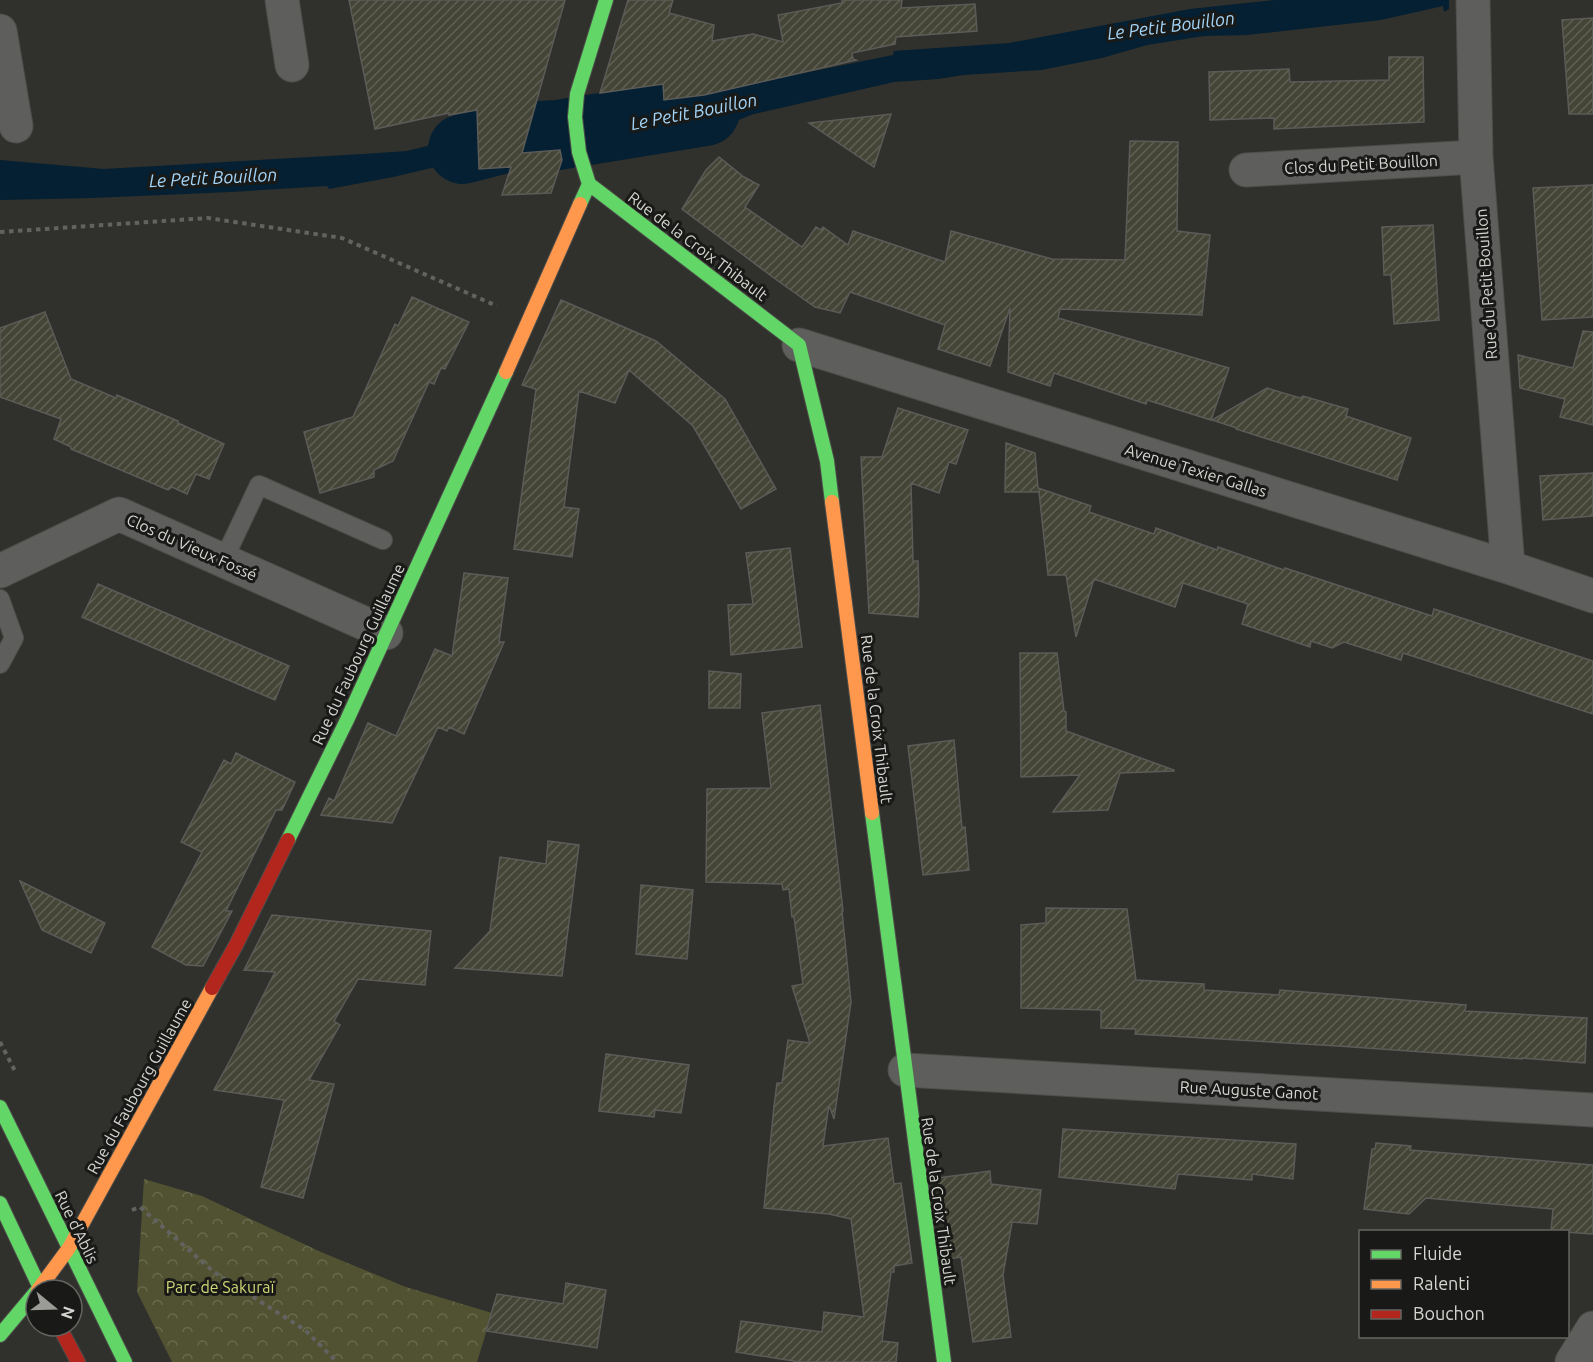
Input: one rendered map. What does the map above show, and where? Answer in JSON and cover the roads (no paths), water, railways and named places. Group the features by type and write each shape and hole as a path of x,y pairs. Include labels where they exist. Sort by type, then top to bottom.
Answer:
{"street":[{"path":"282,0 292,65"},
{"path":"589,184 579,152 575,117 577,94 606,0"},
{"name":"Rue du Petit Bouillon","path":"1473,5 1476,158 1508,567"},
{"path":"0,30 16,126"},
{"name":"Clos du Petit Bouillon","path":"1246,170 1476,158"},
{"name":"Rue du Faubourg Guillaume","path":"48,1278 69,1248 236,945 347,720 530,320 589,184"},
{"name":"Rue de la Croix Thibault","path":"589,184 800,345 827,461 944,1362"},
{"name":"Avenue Texier Gallas","path":"800,345 1508,567 1593,596"},
{"name":"Clos du Vieux Fossé","path":"0,571 119,514 386,633"},
{"name":"Rue Auguste Ganot","path":"905,1070 1593,1110"},
{"name":"Rue d'Ablis","path":"0,1107 125,1362"},
{"path":"0,1203 34,1278"},
{"name":"Rue du Faubourg Guillaume","path":"0,1335 24,1307"},
{"path":"1572,1362 1593,1328"},
{"path":"65,1338 78,1362"}],"lane":[{"path":"223,561 259,484 383,540"},
{"path":"0,599 14,638 0,664"}],"water":[{"path":"1275,0 1449,0 1449,9 1444,12 1443,6 1381,20 1247,35 1204,36 1147,45 1102,58 1041,70 894,82 754,114 733,122 722,138 655,144 610,142 606,108 704,95 893,55 894,51 1009,43 1190,9"},
{"path":"555,114 561,150 479,157 329,189 327,186 93,198 0,200 0,160 104,169 407,151"}],"waterway":[{"name":"Le Petit Bouillon","path":"463,149 505,138 558,135 705,111"}],"park label":[{"name":"Parc de Sakuraï","path":"220,1287"}]}
